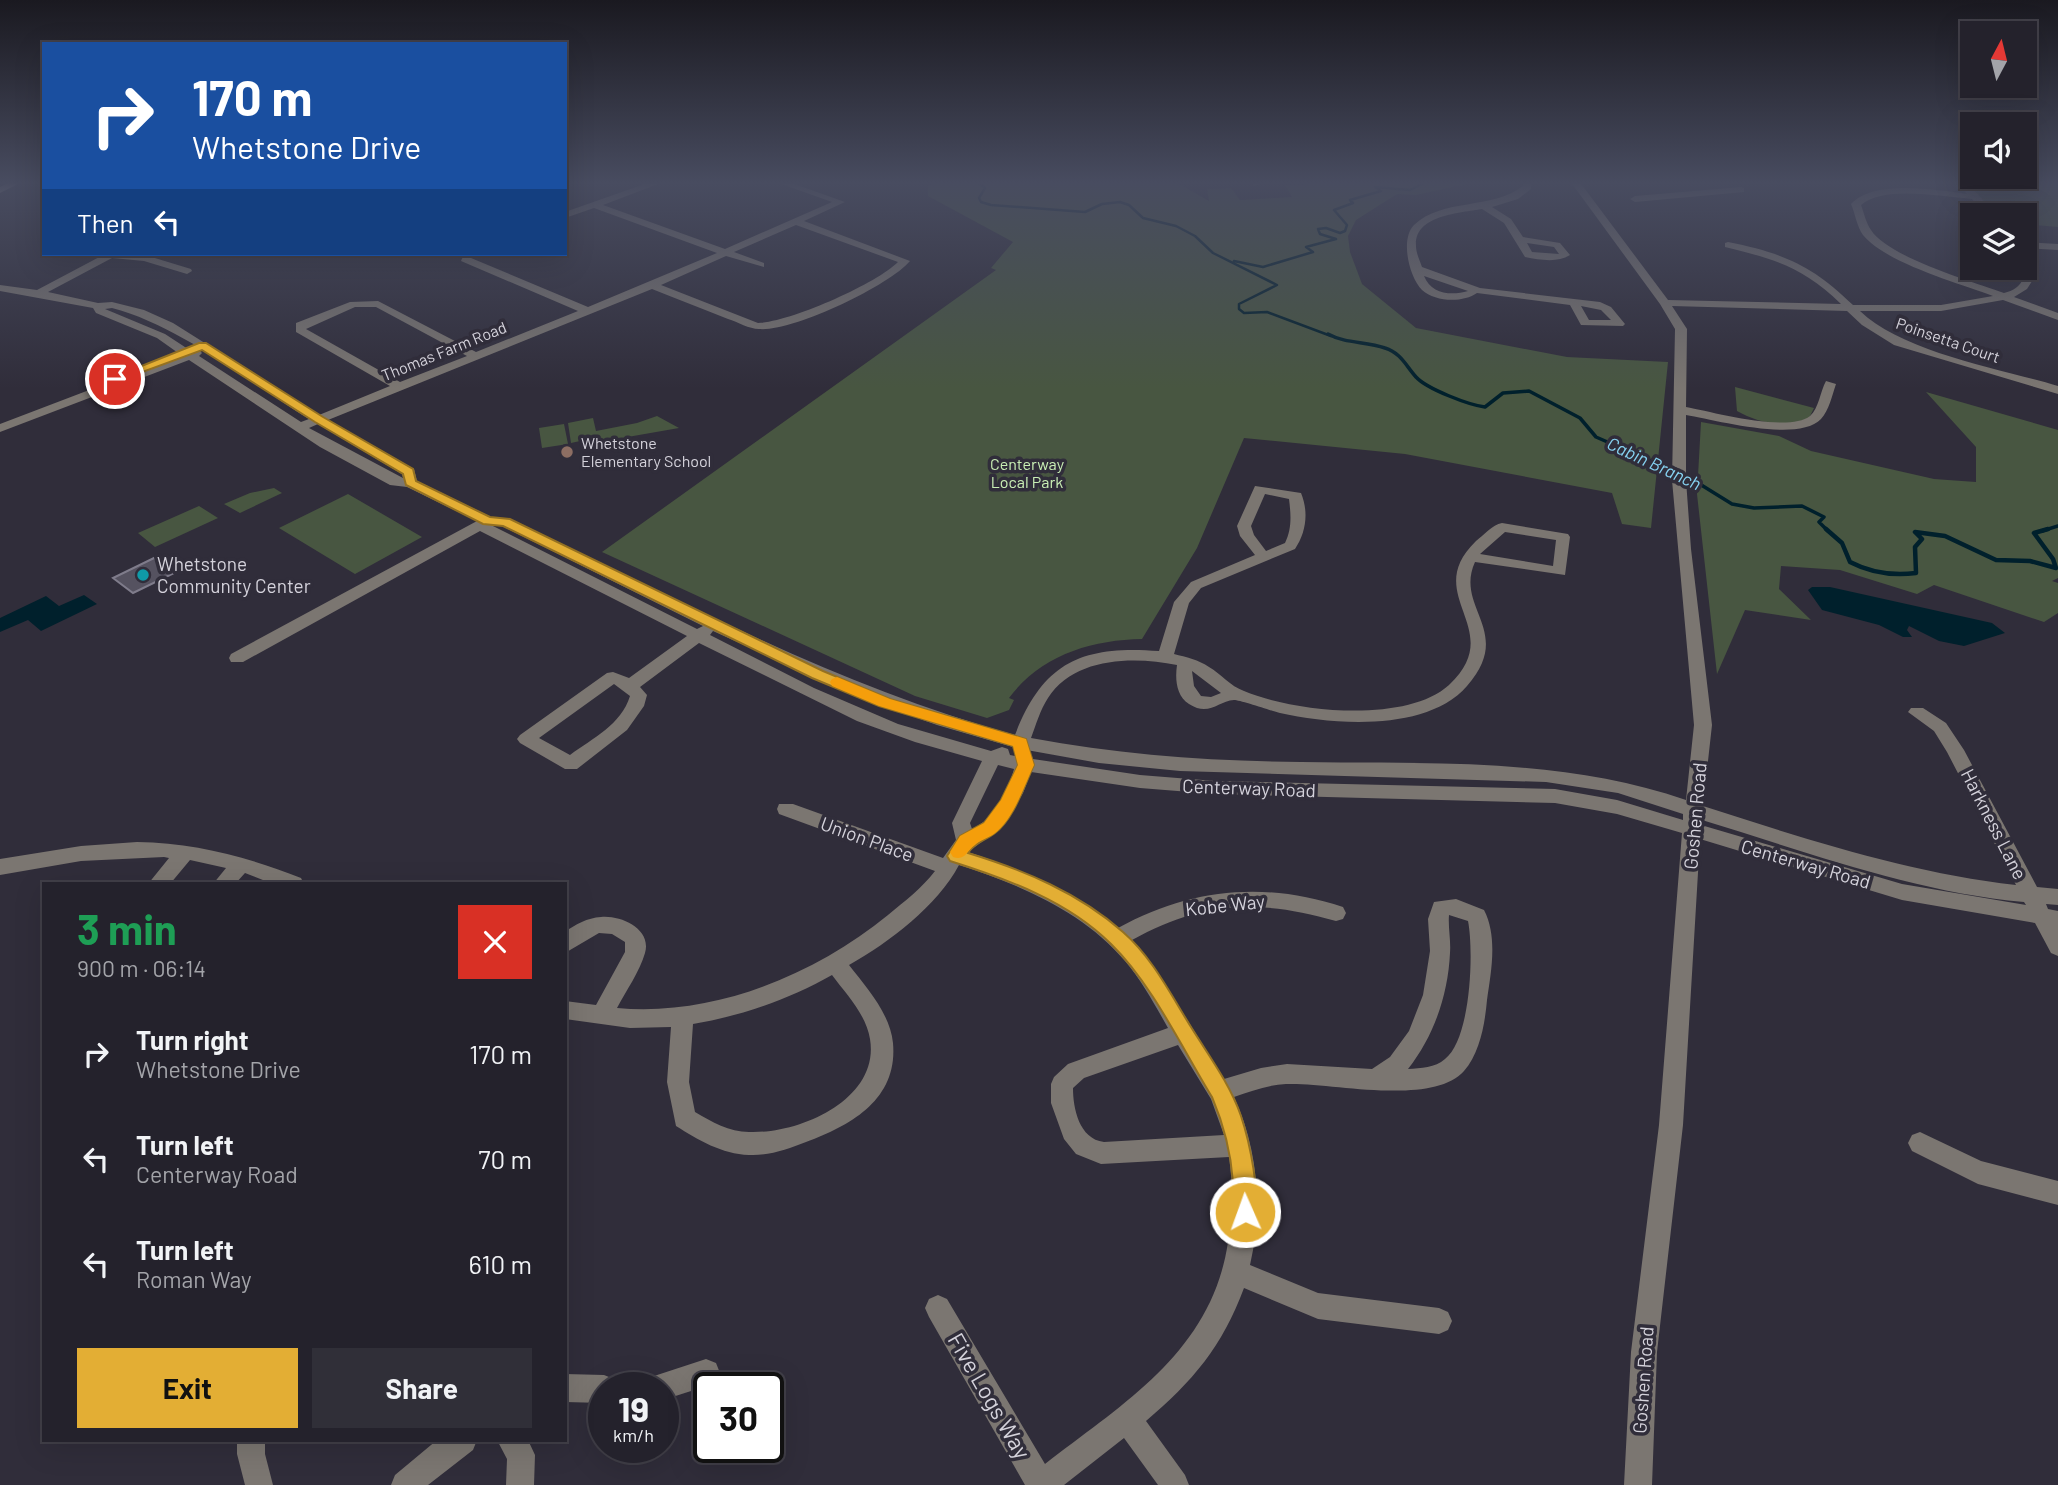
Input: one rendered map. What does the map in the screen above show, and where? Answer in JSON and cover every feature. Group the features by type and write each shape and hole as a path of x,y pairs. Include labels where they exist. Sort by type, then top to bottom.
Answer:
{"street":[{"name":"Thomas Farm Road","path":"600,304 608,296 710,250"},
{"path":"721,250 760,265"},
{"name":"Thomas Farm Road","path":"300,427 733,250"},
{"path":"652,285 757,326 770,328 791,321 862,287 897,269 905,261 881,250"},
{"path":"1411,250 1422,285 1438,294 1463,297 1471,295 1474,289 1574,302"},
{"name":"Goshen Road","path":"1626,250 1678,322 1682,338 1679,472 1684,549 1702,700 1699,785 1693,820 1671,1125 1644,1352 1638,1485"},
{"name":"Poinsetta Court","path":"1754,250 1793,264 1826,284 1866,324 1898,343 2058,390"},
{"path":"1889,250 1921,266 2058,317"},
{"path":"38,295 107,256"},
{"path":"128,256 145,258 187,271"},
{"path":"467,256 465,259 585,310"},
{"path":"1665,303 1941,308 2003,297 2023,288 2028,280"},
{"name":"Centerway Road","path":"0,288 28,291 98,306 113,305 140,312 169,325 319,420 409,472 410,483"},
{"name":"Centerway Road","path":"0,296 38,295"},
{"path":"398,386 300,330 300,325 354,304 378,304 474,355"},
{"name":"Centerway Road","path":"98,306 100,311 136,324 188,354 300,427 395,482 410,483 488,521 505,522 818,674 884,702 1020,743 1097,757 1189,766 1545,775 1621,787 1693,820 1902,892 2050,918"},
{"path":"0,428 205,347"},
{"path":"0,422 188,354"},
{"path":"1680,410 1781,426 1801,425 1812,421 1818,414 1830,384"},
{"path":"1165,657 1182,602 1196,585 1290,546 1299,525 1296,496 1260,489 1244,526 1263,556"},
{"path":"237,658 488,521"},
{"name":"Centerway Road","path":"488,521 485,528 799,688 920,738 993,758 1118,782 1229,789 1514,793 1556,796 1693,820 1913,874 2031,895 2058,897"},
{"path":"567,1010 641,1019 683,1015 743,1001 836,964 904,914 937,883 957,855 990,828 1008,803 1026,765 1020,743 1038,700 1055,678 1078,667 1119,655 1165,657 1185,663 1218,679 1233,693 1277,706 1358,716 1385,715 1437,702 1463,681 1479,655 1479,629 1467,597 1463,573 1470,557 1503,527 1563,537 1560,572 1470,557"},
{"path":"631,686 715,624"},
{"path":"1185,663 1182,678 1184,691 1195,700 1211,703 1224,700 1233,693"},
{"path":"613,677 631,686 639,695 636,708 627,720 571,764 526,738 613,677"},
{"name":"Harkness Lane","path":"1917,712 1940,727 1955,750 2031,895 2050,918 2058,947"},
{"path":"957,855 961,823 993,758 1020,743"},
{"name":"Union Place","path":"786,809 957,855 1042,887 1118,938 1149,976 1219,1091 1238,1144 1244,1180 1245,1212 1235,1272 1212,1332 1177,1376 1041,1485"},
{"path":"0,867 97,852 186,852 242,864 289,882"},
{"path":"160,882 186,852"},
{"path":"225,882 242,864"},
{"name":"Kobe Way","path":"1118,938 1181,908 1216,901 1279,899 1336,913"},
{"path":"1219,1091 1284,1074 1377,1078 1423,1079 1441,1074 1454,1066 1474,1021 1482,953 1476,916 1465,909 1453,906 1441,908 1437,918 1439,973 1426,1017 1413,1044 1399,1063 1377,1078"},
{"path":"567,943 576,933 593,925 622,927 635,938 635,952 602,1016"},
{"path":"683,1015 678,1082 684,1118 714,1137 745,1144 784,1139 844,1117 866,1096 880,1072 882,1042 877,1022 836,964"},
{"path":"1183,1034 1076,1071 1062,1084 1061,1102 1077,1141 1094,1152 1104,1153 1238,1144"},
{"path":"1920,1143 1978,1172 2058,1193"},
{"path":"1235,1272 1318,1306 1439,1321"},
{"name":"Five Logs Way","path":"938,1308 1041,1485"},
{"path":"567,1388 588,1389"},
{"path":"1126,1417 1175,1485"},
{"path":"251,1442 251,1454 259,1485"},
{"path":"405,1485 459,1442"},
{"path":"512,1442 521,1455 520,1485"}],"green space":[{"name":"Centerway Local Park","path":"1006,250 1350,250 1362,284 1416,328 1567,357 1668,362 1651,528 1622,524 1612,493 1405,454 1244,438 1197,548 1142,639 1086,647 1052,661 1022,683 1009,698 1014,700 1009,710 987,718 915,696 602,552 996,270 991,268"},
{"path":"1735,387 1814,408 1809,418 1791,423 1754,419 1737,411"},
{"path":"1926,392 2058,430 2058,578 2052,581 2058,583 2058,613 2044,622 1934,585 1917,594 1840,570 1781,566 1779,589 1811,620 1745,610 1717,674 1697,494 1701,422 1779,436 1811,451 1934,479 1976,482 1976,447"},
{"path":"657,416 679,428 599,442 598,437 571,443 568,423 593,418 596,431"},
{"path":"564,424 568,444 542,448 539,428"},
{"path":"274,488 282,493 240,513 224,504 250,493"},
{"path":"348,494 422,537 355,574 279,528"},
{"path":"199,506 218,518 155,547 138,533"}],"water":[{"path":"1812,587 1830,587 1992,623 2005,633 1964,646 1939,641 1909,626 1907,630 1912,637 1903,637 1879,625 1822,610 1808,590"},
{"path":"84,595 97,604 41,631 28,620 0,632 0,618 46,596 59,606"}],"building":[{"name":"Whetstone Community Center","path":"154,558 174,573 133,593 113,578"}],"waterway":[{"name":"Cabin Branch","path":"1210,250 1277,285 1239,304 1239,309 1244,313 1267,312 1331,336"},
{"path":"1234,261 1263,267 1313,252 1311,250"},
{"name":"Cabin Branch","path":"1328,334 1391,350 1421,382 1469,403 1485,407 1503,393 1529,391 1580,418 1596,437 1690,478 1732,504 1754,508 1802,506 1824,517 1819,522 1826,529"},
{"name":"Cabin Branch","path":"2042,531 2058,526"},
{"name":"Cabin Branch","path":"1826,529 1842,543 1850,562 1882,573 1899,574 1916,573 1915,547 1922,539 1915,532 1945,536 1996,560 2030,561 2056,568 2053,559 2034,533 2048,529"}],"slow traffic":[{"path":"837,682 884,702 1020,743 1026,765 1008,803 990,828 967,841 959,852"}],"place":[{"name":"Whetstone Elementary School","path":"567,452"},
{"name":"Whetstone Community Center","path":"143,575"}],"route":[{"path":"115,379 203,346 319,420 409,472 410,483 488,521 505,522 818,674 884,702 1020,743 1026,765 1008,803 990,828 967,841 956,856 1042,887 1075,907 1118,938 1149,976 1219,1091 1231,1117 1244,1180 1245,1212"}]}
